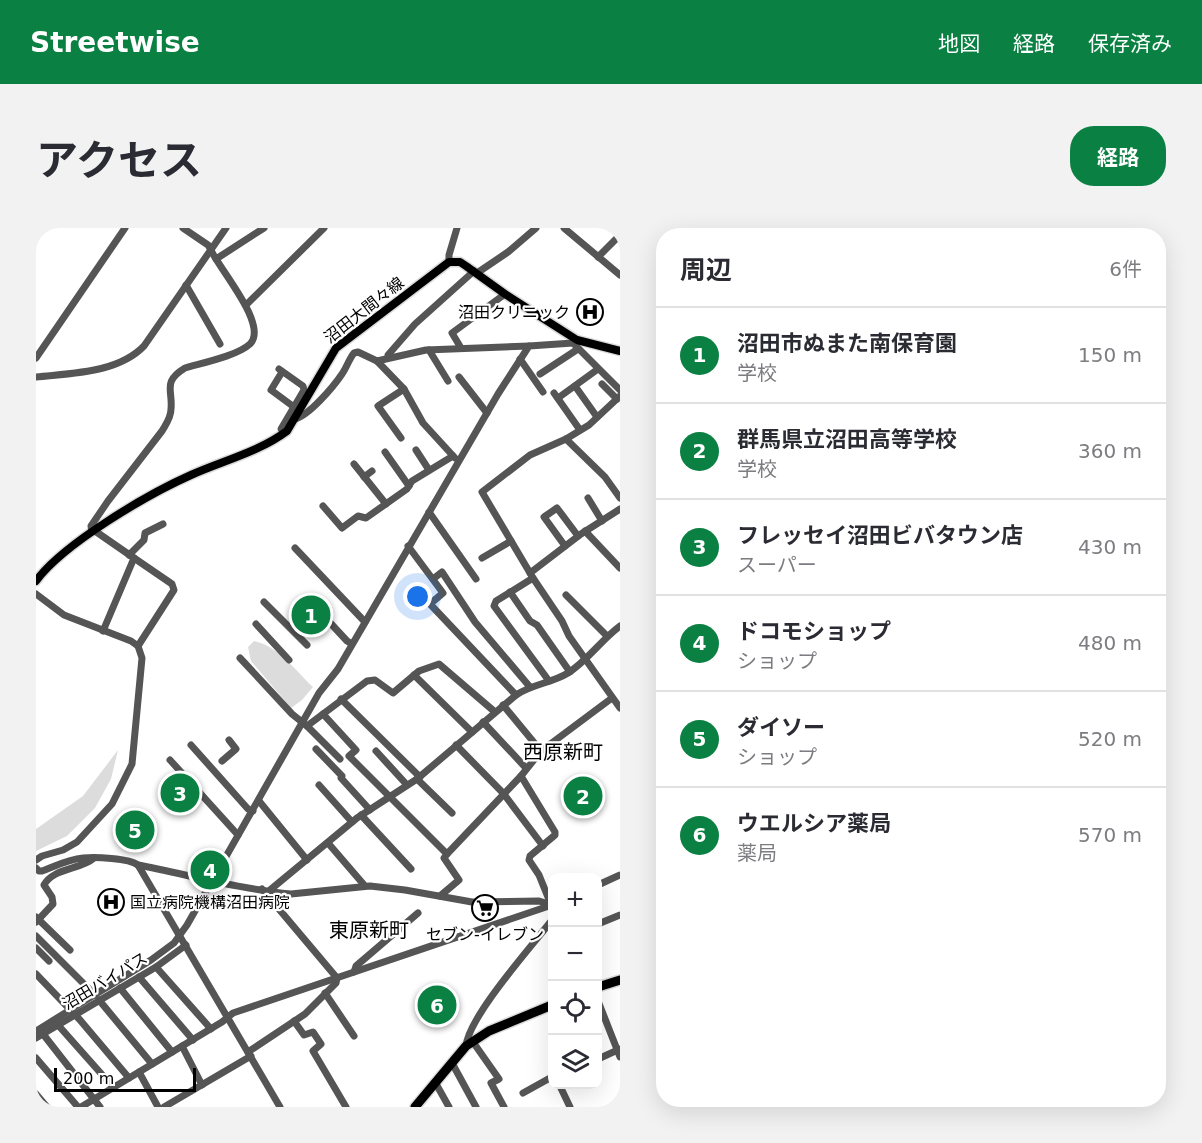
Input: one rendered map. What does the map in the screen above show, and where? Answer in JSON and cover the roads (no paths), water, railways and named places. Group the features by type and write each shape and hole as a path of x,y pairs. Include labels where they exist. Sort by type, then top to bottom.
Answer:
{"highway":[{"path":"602,985 620,980"},
{"path":"417,1106 435,1082 470,1044 489,1031 548,1007"}],"main road":[{"path":"449,262 460,262 576,344 620,351"},
{"name":"沼田大間々線","path":"37,577 72,548 137,504 189,476 284,433 336,348 449,262"}],"street":[{"path":"36,358 125,228"},
{"path":"138,646 174,590 172,584 94,532 91,526 169,419 172,408 169,393 171,380 185,368 236,352 250,344 255,332 246,305 212,250 183,228"},
{"path":"36,376 71,373 117,364 128,359 144,346 226,228"},
{"path":"216,259 264,228"},
{"path":"246,305 324,228"},
{"path":"449,262 457,228"},
{"path":"388,357 415,324 475,272 508,252 536,228"},
{"path":"564,228 620,275"},
{"path":"598,257 620,235"},
{"path":"186,285 220,344"},
{"path":"461,348 452,333 505,294"},
{"path":"376,361 429,350 576,344"},
{"path":"576,344 620,390"},
{"path":"540,374 576,344"},
{"name":"沼田バイパス","path":"38,1034 97,997 174,943 305,724 319,693 338,669 408,546 528,346"},
{"path":"429,350 448,381"},
{"path":"294,419 303,415 318,401 343,373 354,353 358,352 376,361 404,389 423,423 458,462"},
{"path":"520,359 543,392"},
{"path":"580,430 556,396 598,369"},
{"path":"284,433 281,429 294,407 304,390 303,386 281,371 271,390 294,407"},
{"path":"459,377 487,413"},
{"path":"602,384 618,398 580,430 530,455 482,492 531,576 562,621 568,636 620,708"},
{"path":"574,386 597,417"},
{"path":"401,438 378,406 404,389"},
{"path":"566,439 605,477 620,498"},
{"path":"416,450 429,470"},
{"path":"385,452 409,486"},
{"path":"323,506 342,528 358,516 366,518 409,486 412,481 453,456"},
{"path":"354,464 386,504"},
{"path":"364,477 372,471"},
{"path":"588,498 602,521"},
{"path":"565,546 544,517 557,508 581,534 620,568"},
{"path":"549,681 494,606 496,601 531,576 581,534 620,510"},
{"path":"429,512 476,579"},
{"path":"103,631 132,557 144,540 145,533 163,524"},
{"path":"482,558 511,542"},
{"path":"408,546 443,593 430,604 516,695"},
{"path":"295,548 365,622"},
{"path":"433,579 442,572 475,622 530,687"},
{"path":"510,592 530,621 537,624 570,672"},
{"path":"36,594 64,615 138,646 141,651 132,764 126,778 112,804 77,842 36,860"},
{"path":"566,595 607,636"},
{"path":"264,602 307,645"},
{"path":"322,614 352,644"},
{"path":"256,624 290,660"},
{"path":"270,890 352,822 418,778 516,695 530,687 570,672 620,626"},
{"path":"240,658 292,714 340,759"},
{"path":"305,724 323,714 360,684 375,680 393,693 419,671 439,664 495,712"},
{"path":"414,675 472,732"},
{"path":"440,896 459,880 444,858 447,854 521,776 541,751 612,698"},
{"path":"341,699 452,813"},
{"path":"503,705 541,751"},
{"path":"323,714 356,750 349,756 447,854"},
{"path":"483,722 526,768"},
{"path":"222,761 236,749 229,740"},
{"path":"191,745 253,811"},
{"path":"456,745 503,793 543,846"},
{"path":"316,749 370,810"},
{"path":"376,751 407,785"},
{"path":"170,760 238,835"},
{"path":"521,776 555,832 555,835 530,856 529,860 539,875 548,896"},
{"path":"319,785 352,822"},
{"path":"258,801 308,860"},
{"path":"362,815 411,869"},
{"path":"328,843 364,886"},
{"path":"36,868 42,871 71,860 94,858 134,862 138,865 212,881 291,894 364,886 472,902 540,901 548,904"},
{"path":"70,950 37,919 53,904 52,897 44,885 47,880 58,874 87,864 94,858"},
{"path":"138,865 280,1107"},
{"path":"602,883 620,875"},
{"path":"262,889 337,978"},
{"path":"36,1058 79,1107 193,1040 233,1013 548,907"},
{"path":"354,972 356,966 418,914"},
{"path":"602,922 620,915"},
{"path":"504,1107 491,1083 499,1079 467,1039 483,1008 548,925"},
{"path":"36,936 97,997 152,1064"},
{"name":"沼田バイパス","path":"97,997 139,977 186,945"},
{"path":"36,948 49,961"},
{"path":"156,967 211,1029"},
{"path":"36,974 73,1012 129,1078"},
{"path":"139,977 193,1040"},
{"path":"164,1107 249,1054 305,1014 336,983 337,978"},
{"path":"120,988 172,1052"},
{"path":"325,993 354,1036"},
{"name":"沼田バイパス","path":"38,1034 58,1025 73,1012"},
{"path":"602,1013 619,1052 602,1057"},
{"path":"294,1021 304,1035 313,1032 321,1044 313,1050 345,1107"},
{"path":"58,1025 113,1088"},
{"path":"38,1034 95,1098 100,1107"},
{"path":"182,1046 202,1084"},
{"path":"452,1063 476,1107"},
{"path":"138,1072 159,1107"},
{"path":"523,1093 548,1079"},
{"path":"435,1082 449,1107"},
{"path":"561,1089 570,1107"},
{"path":"36,1094 47,1107"}],"place":[{"name":"沼田クリニック","path":"590,312"},
{"name":"沼田市ぬまた南保育園","path":"311,615"},
{"name":"フレッセイ沼田ビバタウン店","path":"180,793"},
{"name":"群馬県立沼田高等学校","path":"583,796"},
{"name":"ダイソー","path":"135,830"},
{"name":"ドコモショップ","path":"210,870"},
{"name":"国立病院機構沼田病院","path":"111,902"},
{"name":"セブン-イレブン","path":"485,908"},
{"name":"ウエルシア薬局","path":"437,1005"}],"district":[{"name":"西原新町","path":"563,752"},
{"name":"東原新町","path":"369,930"}]}
